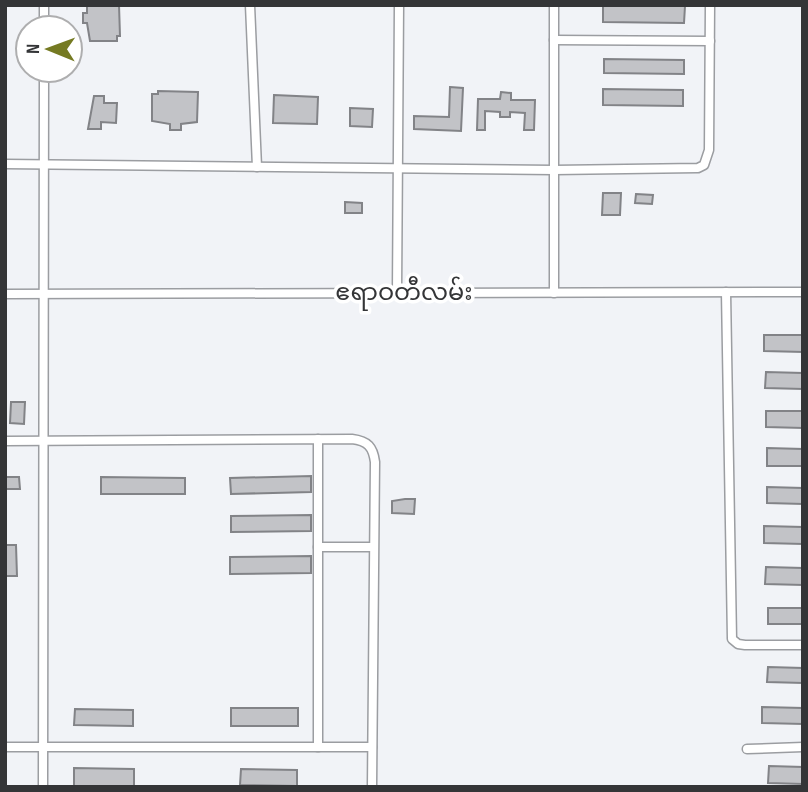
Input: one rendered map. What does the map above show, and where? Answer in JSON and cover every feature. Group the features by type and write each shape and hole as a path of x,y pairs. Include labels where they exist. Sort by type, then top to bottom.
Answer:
{"street":[{"path":"250,5 257,167"},
{"path":"397,292 399,5"},
{"path":"554,5 554,293"},
{"path":"5,164 688,170 704,165 709,150 710,5"},
{"path":"554,40 710,41"},
{"path":"43,787 44,84"},
{"path":"726,292 732,639 745,646 803,645"},
{"name":"ဧရာဝတီလမ်း","path":"5,294 803,292"},
{"path":"318,439 318,747"},
{"path":"5,441 361,440 373,451 372,787"},
{"path":"318,547 373,547"},
{"path":"5,747 372,747"},
{"path":"747,749 803,747"}],"building":[{"path":"87,5 119,5 120,36 117,36 117,41 90,41 83,14 87,13"},
{"path":"603,5 685,6 684,23 603,22"},
{"path":"604,59 684,60 684,74 604,73"},
{"path":"450,87 463,88 461,131 414,129 414,116 449,117"},
{"path":"603,89 683,90 683,106 603,105"},
{"path":"158,91 198,92 197,122 181,124 181,130 170,130 170,124 152,121 152,94 158,94"},
{"path":"501,92 511,93 511,100 535,100 534,130 524,130 525,113 510,112 510,117 500,117 500,112 485,111 485,130 477,130 478,99 500,99"},
{"path":"274,95 318,97 317,124 273,123"},
{"path":"94,96 104,96 104,103 117,103 116,123 101,122 101,129 88,129"},
{"path":"350,108 373,109 372,127 350,126"},
{"path":"603,193 621,193 620,215 602,215"},
{"path":"636,194 653,195 652,204 635,203"},
{"path":"345,202 362,203 362,213 345,213"},
{"path":"764,335 803,335 803,352 764,351"},
{"path":"766,372 803,373 803,389 765,388"},
{"path":"11,402 25,402 24,424 10,423"},
{"path":"766,411 803,411 803,428 766,427"},
{"path":"767,448 803,449 803,466 767,466"},
{"path":"311,476 311,492 231,494 230,478"},
{"path":"5,477 19,477 20,489 5,489"},
{"path":"101,477 185,478 185,494 101,494"},
{"path":"767,487 803,488 803,504 767,503"},
{"path":"415,499 414,514 392,513 392,501"},
{"path":"311,515 311,531 231,532 231,516"},
{"path":"764,526 803,527 803,544 764,543"},
{"path":"6,545 16,545 17,576 6,576"},
{"path":"311,556 311,573 230,574 230,557"},
{"path":"766,567 803,568 803,585 765,584"},
{"path":"768,608 803,608 803,624 768,624"},
{"path":"768,667 803,668 803,683 767,682"},
{"path":"762,707 803,708 803,724 762,723"},
{"path":"231,708 298,708 298,726 231,726"},
{"path":"75,709 133,710 133,726 74,725"},
{"path":"769,766 803,767 803,784 768,783"},
{"path":"74,768 134,769 134,787 74,786"},
{"path":"241,769 297,770 297,786 240,785"}]}
